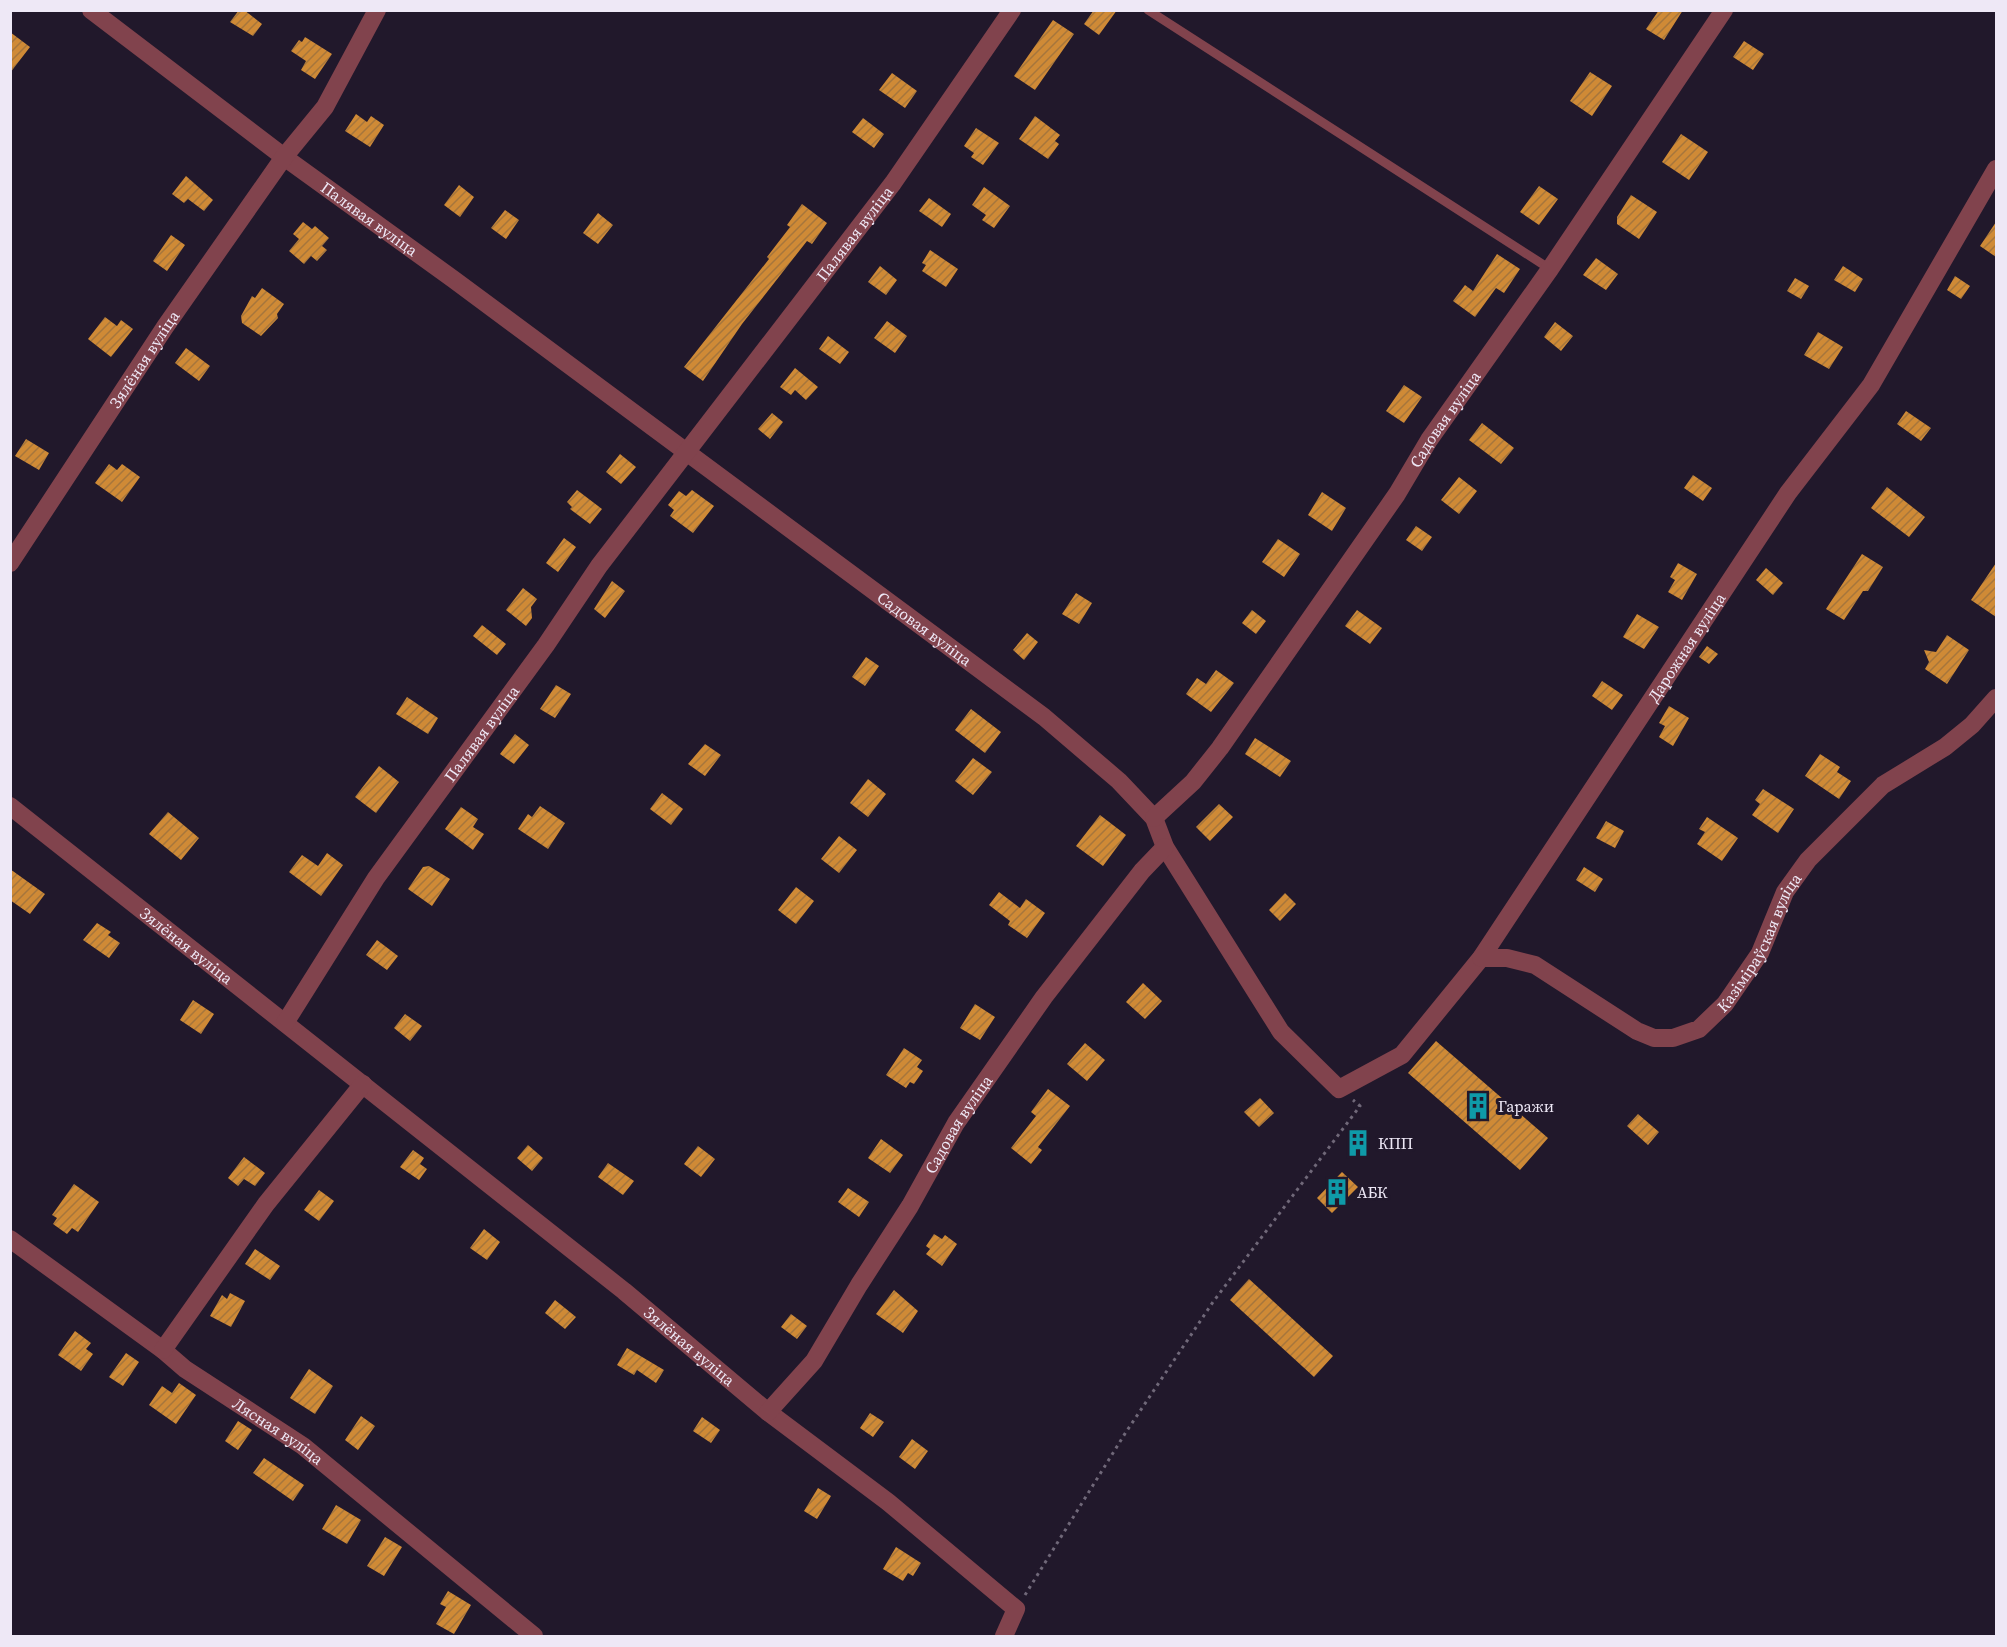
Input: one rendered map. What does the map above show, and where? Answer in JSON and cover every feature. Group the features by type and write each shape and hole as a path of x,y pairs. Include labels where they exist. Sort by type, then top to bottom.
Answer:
{"street":[{"path":"91,10 284,157"},
{"name":"Зялёная вуліца","path":"10,563 165,327 284,157 325,107 377,10"},
{"name":"Палявая вуліца","path":"285,1023 376,878 546,645 599,566 686,451 717,416 872,211 1012,10"},
{"name":"Садовая вуліца","path":"1154,818 1194,782 1220,748 1397,494 1429,440 1550,269 1724,10"},
{"name":"Палявая вуліца","path":"284,157 686,451"},
{"name":"Дарожная вуліца","path":"1339,1089 1402,1055 1481,958 1788,493 1871,385 1996,169"},
{"name":"Садовая вуліца","path":"686,451 1044,717 1119,782 1154,818 1165,847 1281,1032 1339,1089"},
{"name":"Казіміраўская вуліца","path":"1481,958 1507,958 1536,965 1637,1031 1654,1038 1673,1038 1699,1029 1725,1004 1754,961 1785,892 1816,851 1882,785 1945,747 1972,725 1996,698"},
{"name":"Зялёная вуліца","path":"10,806 624,1291 768,1412 888,1502 1016,1609"},
{"name":"Садовая вуліца","path":"768,1412 814,1361 910,1206 956,1123 1031,1017 1142,871 1165,847"},
{"path":"163,1350 266,1204 363,1084"},
{"name":"Лясная вуліца","path":"10,1239 163,1350 185,1369 303,1446 534,1636"},
{"path":"1004,1636 1016,1609"}],"lane":[{"path":"1148,10 1550,269"}],"path":[{"path":"1016,1609 1126,1432 1213,1302 1360,1106 1339,1089"}],"building":[{"path":"239,10 244,10 262,24 253,36 230,22"},
{"path":"1094,10 1117,10 1099,35 1084,24"},
{"path":"1659,10 1683,10 1664,40 1646,29"},
{"path":"1053,20 1074,34 1035,90 1014,76"},
{"path":"10,32 30,47 10,73"},
{"path":"305,37 332,54 315,79 301,70 306,61 291,51 299,40 302,42"},
{"path":"1744,41 1764,54 1753,70 1733,57"},
{"path":"1590,72 1612,86 1592,116 1570,101"},
{"path":"892,73 917,91 905,108 879,90"},
{"path":"356,114 367,122 371,116 384,125 370,147 345,131"},
{"path":"1035,116 1060,135 1055,141 1059,144 1048,159 1019,139"},
{"path":"863,118 884,134 874,148 852,132"},
{"path":"976,128 999,143 983,165 971,157 974,153 964,146"},
{"path":"1681,134 1708,152 1689,180 1662,162"},
{"path":"186,176 213,200 204,211 188,199 184,203 172,194"},
{"path":"459,185 474,197 460,217 444,205"},
{"path":"1539,186 1558,199 1539,225 1520,212"},
{"path":"984,187 1010,206 994,228 982,220 986,215 972,205"},
{"path":"1631,195 1657,212 1639,239 1617,224 1617,217"},
{"path":"929,198 951,214 942,227 919,211"},
{"path":"802,204 827,223 812,244 807,241 742,324 703,381 684,367 769,259 767,257 790,227 787,225"},
{"path":"505,210 519,220 506,239 491,228"},
{"path":"598,213 613,225 598,244 583,233"},
{"path":"303,222 312,229 315,226 329,238 322,246 327,250 317,261 311,256 304,264 289,251 299,239 293,234"},
{"path":"1996,222 1996,257 1980,246"},
{"path":"171,235 185,245 167,271 153,261"},
{"path":"930,250 958,269 946,287 922,271 926,265 922,263"},
{"path":"1497,254 1520,269 1504,293 1496,288 1475,317 1453,301 1465,285 1473,291"},
{"path":"1596,258 1618,274 1606,290 1583,275"},
{"path":"880,266 897,280 886,295 868,282"},
{"path":"1843,266 1863,279 1855,292 1834,280"},
{"path":"1955,276 1970,286 1961,299 1947,290"},
{"path":"1795,278 1809,286 1801,299 1787,291"},
{"path":"262,288 284,304 277,314 278,318 261,336 242,323 241,316 252,296 255,298"},
{"path":"105,317 117,326 121,320 133,329 111,357 88,339"},
{"path":"887,321 907,336 895,353 874,338"},
{"path":"1555,322 1573,336 1561,351 1544,337"},
{"path":"1818,332 1843,347 1829,369 1804,355"},
{"path":"828,336 849,352 840,364 819,349"},
{"path":"186,348 210,366 199,381 175,363"},
{"path":"795,368 818,387 806,400 795,390 791,395 780,387"},
{"path":"1404,385 1422,397 1404,423 1386,411"},
{"path":"1906,411 1931,428 1921,441 1897,424"},
{"path":"772,413 783,422 770,439 758,429"},
{"path":"1482,423 1514,448 1501,464 1469,440"},
{"path":"26,439 49,453 39,470 15,456"},
{"path":"620,454 636,467 621,484 606,472"},
{"path":"109,464 117,470 122,464 140,477 122,502 95,483"},
{"path":"1693,475 1712,488 1703,501 1684,488"},
{"path":"1459,477 1477,491 1459,514 1441,500"},
{"path":"1887,487 1925,517 1909,537 1871,508"},
{"path":"577,490 602,509 590,524 570,509 572,507 567,502"},
{"path":"692,490 714,506 693,533 670,516 674,510 668,505 679,491 686,496"},
{"path":"1322,492 1346,508 1332,531 1308,515"},
{"path":"1416,526 1432,537 1422,551 1406,540"},
{"path":"564,538 576,547 558,572 546,563"},
{"path":"1278,539 1300,554 1284,577 1262,562"},
{"path":"1862,554 1883,567 1868,591 1863,591 1844,620 1826,609"},
{"path":"1678,563 1697,574 1682,600 1668,592 1675,580 1670,577"},
{"path":"1996,563 1996,617 1971,600"},
{"path":"1766,568 1783,583 1773,595 1756,580"},
{"path":"612,581 625,591 605,618 594,609"},
{"path":"523,588 537,599 531,607 532,618 526,626 506,610"},
{"path":"1076,593 1092,603 1079,624 1062,614"},
{"path":"1252,610 1266,621 1256,634 1242,623"},
{"path":"1357,610 1382,628 1370,644 1345,626"},
{"path":"1637,614 1659,627 1644,649 1623,637"},
{"path":"482,625 506,644 497,655 473,636"},
{"path":"1027,633 1038,642 1024,660 1013,650"},
{"path":"1947,635 1969,650 1947,684 1925,669 1929,662 1924,650 1936,652"},
{"path":"1707,646 1718,654 1709,664 1699,657"},
{"path":"866,657 879,666 865,686 852,677"},
{"path":"1216,670 1234,683 1211,712 1186,694 1197,678 1206,684"},
{"path":"1602,681 1623,695 1612,710 1592,696"},
{"path":"556,685 571,694 555,718 540,709"},
{"path":"407,697 438,718 428,734 396,714"},
{"path":"1669,706 1689,718 1673,746 1659,737 1665,726 1659,723"},
{"path":"971,709 1001,732 985,753 955,730"},
{"path":"515,734 529,745 514,764 500,754"},
{"path":"1255,738 1291,761 1280,777 1245,754"},
{"path":"705,744 721,755 705,776 688,764"},
{"path":"1820,754 1840,767 1837,772 1851,781 1839,799 1805,776"},
{"path":"973,758 992,772 973,795 955,781"},
{"path":"379,766 399,782 376,813 355,797"},
{"path":"868,779 886,794 868,817 850,803"},
{"path":"1763,789 1794,809 1778,833 1752,815 1760,804 1755,800"},
{"path":"662,793 683,809 671,825 650,809"},
{"path":"1219,804 1233,817 1210,841 1196,827"},
{"path":"540,806 565,823 548,849 518,829 528,814 532,817"},
{"path":"461,807 478,819 473,827 484,834 473,850 445,829"},
{"path":"168,812 199,838 181,860 149,834"},
{"path":"1100,815 1126,835 1103,866 1076,846"},
{"path":"1707,817 1738,838 1722,861 1697,844 1705,832 1699,829"},
{"path":"1606,821 1624,831 1615,848 1596,838"},
{"path":"839,836 857,850 839,873 821,859"},
{"path":"327,853 343,865 321,896 289,872 302,855 318,866"},
{"path":"429,866 450,879 432,906 408,889 423,867"},
{"path":"1584,867 1603,879 1595,892 1576,880"},
{"path":"10,869 45,894 30,914 10,900"},
{"path":"796,887 814,901 796,924 778,910"},
{"path":"999,892 1020,908 1026,899 1045,913 1027,938 1008,925 1010,921 989,905"},
{"path":"1285,893 1296,904 1280,921 1269,910"},
{"path":"97,923 111,932 108,935 120,943 109,958 83,940"},
{"path":"377,940 398,956 387,970 366,955"},
{"path":"1143,983 1162,1001 1145,1019 1126,1002"},
{"path":"193,1000 214,1014 201,1034 180,1020"},
{"path":"975,1004 995,1017 980,1040 960,1028"},
{"path":"405,1014 422,1026 410,1041 394,1028"},
{"name":"Гаражи","path":"1436,1041 1548,1138 1520,1170 1408,1073"},
{"path":"1085,1043 1105,1060 1087,1081 1067,1064"},
{"path":"904,1048 922,1060 917,1067 923,1071 914,1084 910,1082 906,1088 886,1075"},
{"path":"1048,1089 1070,1106 1038,1147 1042,1150 1031,1164 1011,1148 1036,1116 1031,1112"},
{"path":"1260,1098 1274,1113 1259,1127 1244,1112"},
{"path":"1638,1114 1659,1132 1648,1145 1627,1126"},
{"path":"881,1139 903,1155 890,1173 868,1158"},
{"path":"528,1145 543,1158 532,1171 517,1158"},
{"path":"698,1146 715,1159 701,1177 684,1164"},
{"path":"413,1150 424,1158 420,1164 427,1169 419,1180 400,1167"},
{"path":"244,1157 265,1173 255,1186 244,1179 238,1186 228,1178"},
{"path":"608,1163 634,1181 623,1195 598,1177"},
{"name":"АБК","path":"1342,1172 1358,1187 1332,1213 1317,1198"},
{"path":"74,1184 99,1202 78,1232 72,1228 67,1234 53,1224 57,1218 52,1215"},
{"path":"848,1188 869,1202 859,1217 838,1202"},
{"path":"319,1190 334,1201 319,1221 304,1210"},
{"path":"484,1229 500,1242 487,1260 470,1248"},
{"path":"934,1234 942,1239 945,1235 957,1244 942,1266 926,1254 930,1249 926,1246"},
{"path":"255,1249 280,1266 270,1280 245,1264"},
{"path":"1249,1279 1333,1356 1314,1377 1230,1300"},
{"path":"894,1290 918,1311 903,1333 876,1314"},
{"path":"230,1293 245,1301 231,1327 210,1316 222,1295 227,1299"},
{"path":"555,1300 576,1317 565,1329 545,1313"},
{"path":"791,1314 807,1326 797,1339 781,1327"},
{"path":"75,1331 91,1343 86,1349 93,1354 81,1371 58,1355"},
{"path":"627,1348 664,1370 656,1383 637,1370 634,1375 617,1365"},
{"path":"126,1353 139,1362 123,1386 109,1377"},
{"path":"309,1369 333,1386 315,1414 290,1398"},
{"path":"179,1383 196,1395 176,1424 149,1405 162,1386 172,1393"},
{"path":"870,1413 884,1422 873,1437 860,1428"},
{"path":"361,1416 375,1426 358,1450 345,1440"},
{"path":"702,1417 720,1430 711,1443 693,1431"},
{"path":"238,1421 252,1430 238,1450 225,1441"},
{"path":"912,1439 928,1451 915,1469 899,1457"},
{"path":"264,1458 304,1485 293,1501 253,1473"},
{"path":"818,1488 831,1496 817,1519 804,1511"},
{"path":"336,1505 361,1520 347,1544 322,1529"},
{"path":"385,1537 402,1547 384,1576 367,1566"},
{"path":"896,1547 921,1563 913,1576 908,1573 903,1581 883,1569"},
{"path":"448,1591 471,1605 454,1634 436,1624 446,1607 440,1604"}],"place":[{"name":"Гаражи","path":"1478,1106"},
{"name":"КПП","path":"1358,1143"},
{"name":"АБК","path":"1337,1192"}]}
